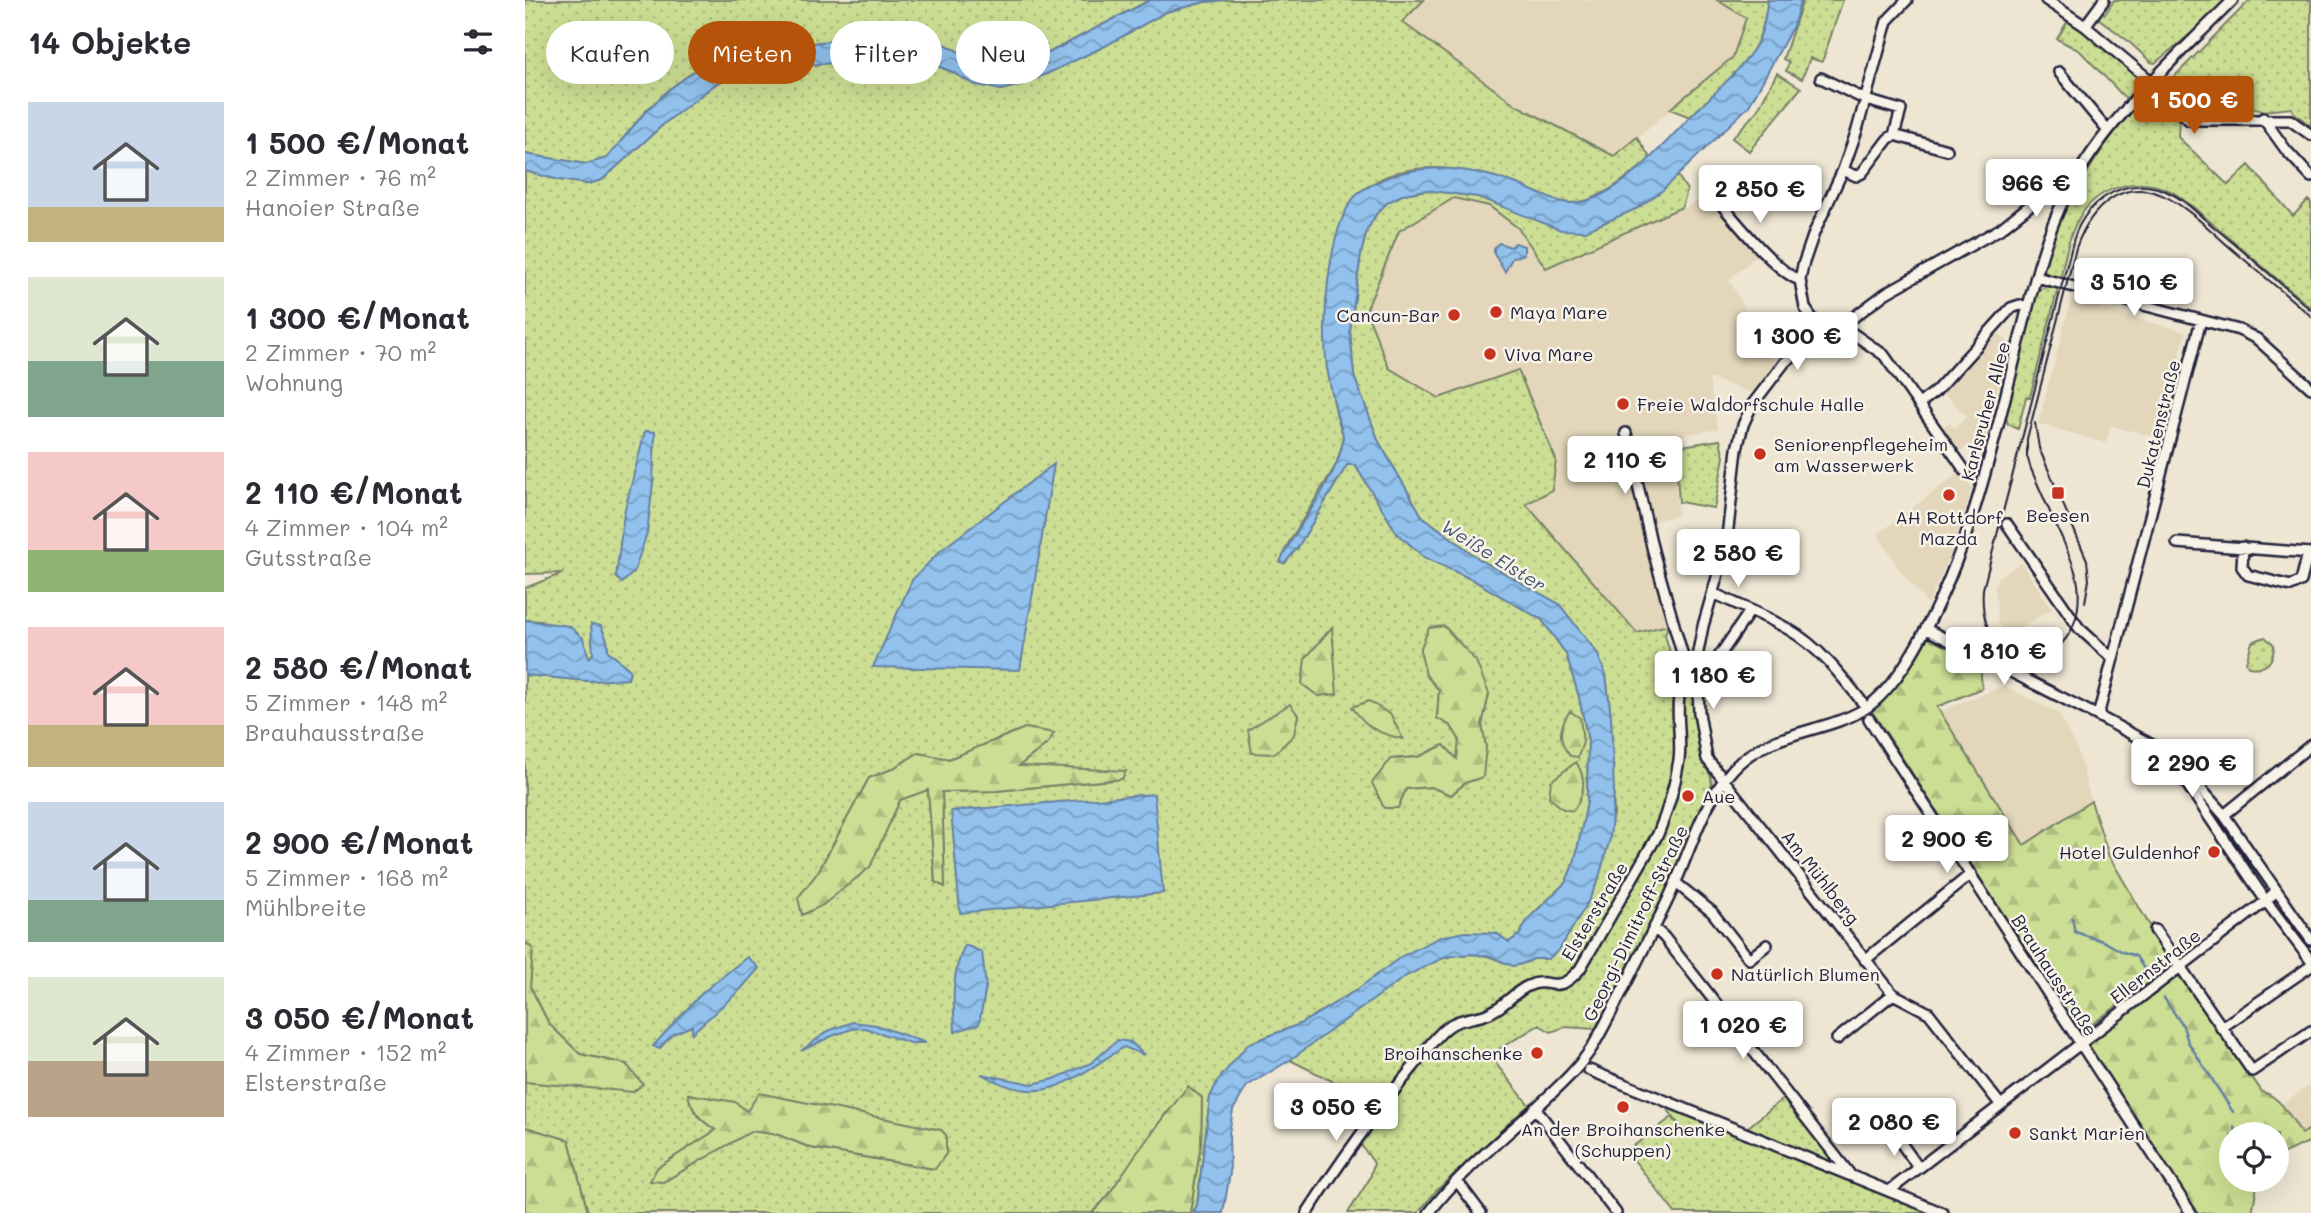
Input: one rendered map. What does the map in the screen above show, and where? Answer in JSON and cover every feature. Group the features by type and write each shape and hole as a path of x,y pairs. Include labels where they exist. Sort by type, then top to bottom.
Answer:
{"street":[{"path":"1822,333 1805,308 1800,280 1809,244 1843,170 1866,100 1887,21 1907,0"},
{"path":"2046,0 2085,26 2152,82 2189,120 2290,120 2311,135"},
{"path":"2085,26 2103,0"},
{"name":"Karlsruher Allee","path":"1724,779 1737,765 1766,744 1865,709 1893,682 1926,629 1957,563 1976,507 2036,277 2053,224 2067,193 2108,130 2233,0"},
{"path":"2059,72 2108,130"},
{"path":"1821,78 1866,100 1901,110 1894,135 1862,173 1856,176 1843,170"},
{"path":"2263,118 2311,177"},
{"path":"1894,135 1947,150"},
{"path":"1708,188 1791,278 1800,280"},
{"path":"1692,675 1726,547 1737,449 1743,425 1752,405 1776,373 1785,362 1822,333 1842,326 1886,293 2000,229 2048,191 2067,193"},
{"path":"2036,277 2239,330 2257,339 2311,388"},
{"path":"1919,404 1936,391 2011,307 2028,307"},
{"name":"Dukatenstraße","path":"2098,716 2201,320"},
{"path":"1842,326 1884,355 1966,472"},
{"path":"1626,433 1653,551 1692,675 1707,760 1724,779"},
{"path":"2007,524 2078,628 2113,659"},
{"path":"2177,543 2243,547 2309,553 2301,581 2291,586 2248,575 2242,567 2243,547"},
{"path":"1713,593 1788,629 1805,641 1838,671 1862,702"},
{"path":"1692,675 1702,676 1710,671 1750,611"},
{"path":"1926,629 2098,716 2178,763 2224,815 2311,940"},
{"name":"Elsterstraße","path":"1307,1213 1392,1092 1441,1032 1461,1019 1485,1015 1529,985 1561,984 1571,980 1580,969 1667,812 1679,757 1681,690 1692,675"},
{"name":"Brauhausstraße","path":"1869,719 2191,1213"},
{"path":"2224,815 2311,745"},
{"path":"2178,763 2185,781 2311,963 2221,1028"},
{"name":"Georgi-Dimitroff-Straße","path":"1429,1213 1457,1181 1571,1075 1593,1045 1654,928 1704,816 1724,779"},
{"name":"Am Mühlberg","path":"1724,779 1893,994 1929,1013 2000,1104"},
{"path":"1865,960 1971,874"},
{"path":"1676,883 1712,912 1749,959 1767,945"},
{"name":"Ellernstraße","path":"1889,1191 2276,891"},
{"path":"1654,928 1664,937 1851,1176"},
{"path":"2155,930 2252,1071 2311,1031"},
{"path":"1837,1039 1893,994"},
{"path":"1589,1070 1943,1213"},
{"path":"1535,1108 1616,1213"},
{"path":"1894,1133 1918,1167"},
{"path":"1457,1181 1481,1213"}],"shaded area":[{"path":"1424,0 1717,0 1746,18 1733,57 1615,156 1516,105 1402,22"},
{"path":"1454,198 1489,206 1518,228 1546,268 1706,198 1760,253 1729,280 1775,363 1752,393 1709,378 1718,429 1643,442 1631,433 1620,437 1623,448 1675,447 1678,515 1643,523 1668,625 1637,633 1439,398 1389,368 1366,312 1399,231"},
{"path":"2071,300 2098,305 2101,309 2186,332 2157,437 2110,426 2106,443 2038,424"},
{"path":"1996,331 2009,343 1985,437 1960,451 1943,427 1949,423 1954,428 1968,417 1943,393"},
{"path":"1961,471 1972,488 1951,553 1928,604 1901,572 1878,534"},
{"path":"2021,563 2052,609 2006,636 1998,623 1995,585 1997,578"},
{"path":"2004,686 2058,713 2078,751 2091,801 2024,846 1940,711"},
{"path":"2311,1084 2311,1128 2302,1134 2281,1105"}],"green space":[{"path":"525,0 1150,0 1050,52 1050,21 956,21 956,50 942,43 942,21 830,21 830,41 816,43 816,21 688,21 688,76 646,111 607,158 586,164 525,154"},
{"path":"1225,0 1424,0 1402,22 1516,105 1614,156 1637,137 1651,159 1604,193 1582,202 1565,202 1517,184 1469,171 1433,168 1400,172 1358,193 1327,366 1344,438 1336,465 1288,544 1281,562 1285,563 1298,547 1347,465 1355,465 1397,533 1424,557 1473,580 1542,620 1566,654 1588,740 1587,803 1575,860 1566,882 1528,919 1520,934 1509,942 1496,933 1488,934 1355,991 1300,1024 1248,1044 1210,1097 1197,1205 1193,1213 1190,1213 1201,1143 1202,1098 1166,1113 1107,1197 1092,1213 588,1213 569,1140 525,1127 525,1082 563,1085 626,1064 580,1054 549,1024 530,986 533,949 525,942 525,675 588,681 628,679 630,670 608,651 607,640 593,642 593,654 589,659 541,621 525,620 525,588 563,573 525,574 525,171 588,184 602,180 666,122 716,84 816,84 816,64 830,63 830,84 942,84 942,68 956,74 956,84 1050,84 1050,72 1105,46 1166,12","holes":["1444,626 1458,643 1489,694 1482,725 1486,747 1465,783 1451,795 1431,787 1406,789 1391,759 1418,757 1444,745 1457,760 1460,739 1451,726 1437,718 1439,690 1426,675","1025,728 1053,733 1048,743 1018,766 1125,772 1121,779 996,791 942,792 945,886 935,882 928,789 900,800 887,828 798,898 818,872 869,778 892,769 918,753 949,759","689,1094 747,1111 859,1115 941,1130 934,1169 811,1148 779,1135 752,1131 663,1182 657,1168 716,1130 698,1115"]},
{"path":"1717,0 1768,0 1760,36 1748,58 1690,117 1670,109 1733,57 1746,18"},
{"path":"1803,0 1843,0 1822,62 1810,58 1802,79 1786,71 1789,62 1783,59"},
{"path":"2114,0 2232,0 2155,63 2098,18 2100,11 2105,14"},
{"path":"2250,0 2311,0 2311,126 2293,112 2292,108 2263,111 2223,99 2216,104 2211,99 2195,115 2168,91 2167,84"},
{"path":"2070,17 2144,74 2138,86 2126,99 2080,51 2057,39"},
{"path":"1777,73 1801,88 1749,151 1732,138 1757,111"},
{"path":"2150,97 2157,100 2179,121 2178,137 2228,185 2249,165 2293,216 2308,200 2311,203 2311,308 2191,205 2168,190 2143,184 2118,187 2096,199 2075,225 2060,280 2052,278 2044,271 2055,231 2085,176 2121,125"},
{"path":"1678,176 1687,190 1682,207 1546,268 1518,228 1489,206 1454,198 1399,231 1366,311 1389,368 1439,398 1518,370 1556,460 1552,490 1526,504 1637,633 1668,625 1665,635 1677,677 1691,682 1700,756 1712,784 1663,898 1595,1029 1565,1027 1551,1032 1539,1025 1489,1055 1529,1105 1436,1191 1418,1213 1348,1213 1370,1178 1374,1163 1361,1145 1370,1132 1376,1103 1290,1060 1385,989 1405,976 1444,958 1477,954 1514,965 1533,959 1614,815 1611,717 1606,675 1597,653 1559,604 1479,559 1422,516 1379,442 1354,376 1350,331 1367,230 1377,213 1388,202 1404,194 1426,190 1478,197 1585,231 1638,208"},
{"path":"2050,286 2058,288 2030,397 2026,397 2018,429 2008,424 2005,414 2037,293"},
{"path":"1720,440 1724,457 1714,508 1679,502 1675,447"},
{"path":"1444,626 1476,661 1489,694 1482,725 1486,747 1483,777 1465,783 1451,795 1431,787 1406,789 1398,808 1384,808 1372,783 1391,759 1418,757 1444,745 1457,759 1459,739 1451,726 1437,718 1439,690 1426,675 1420,650 1429,628"},
{"path":"1332,627 1337,694 1318,696 1302,684 1305,659"},
{"path":"1926,637 1980,663 1982,688 1937,707 2024,845 2091,801 2109,856 2173,965 2080,1033 1872,711 1902,676"},
{"path":"2265,637 2274,645 2271,660 2264,666 2249,667 2246,662 2252,642"},
{"path":"1369,701 1391,715 1403,739 1373,729 1352,707"},
{"path":"1290,704 1298,715 1294,735 1274,754 1252,753 1248,730"},
{"path":"1570,711 1580,718 1583,742 1578,757 1570,756 1561,739 1562,728"},
{"path":"1025,728 1054,733 1048,743 1019,766 1126,771 1122,779 996,791 942,792 945,887 935,882 928,790 900,800 870,867 823,905 802,915 798,898 818,872 869,778 892,769 918,753 949,759"},
{"path":"1576,762 1582,774 1583,786 1573,811 1563,809 1549,797 1551,781"},
{"path":"525,942 533,949 530,986 549,1024 580,1054 626,1064 643,1084 633,1092 525,1082"},
{"path":"2183,973 2262,1092 2280,1103 2302,1134 2311,1128 2311,1141 2289,1151 2289,1122 2219,1122 2219,1192 2256,1192 2252,1213 2197,1213 2087,1044"},
{"path":"1188,1086 1202,1098 1201,1143 1190,1213 1092,1213 1107,1197"},
{"path":"759,1093 941,1130 946,1135 946,1154 935,1169 811,1148 779,1135 752,1131 663,1182 650,1181 657,1168 716,1130 698,1115 688,1094 735,1102 747,1111"},
{"path":"1785,1097 1833,1162 1747,1128"},
{"path":"1665,1106 1792,1155 1798,1161 1930,1213 1675,1213 1627,1151 1672,1117 1687,1135"},
{"path":"525,1127 569,1140 588,1213 525,1213"}],"water":[{"path":"1150,0 1225,0 1166,12 1050,72 1050,52"},
{"path":"1768,0 1801,0 1793,26 1749,106 1663,190 1638,208 1585,231 1561,230 1478,197 1426,190 1404,194 1388,202 1377,213 1367,230 1350,331 1354,376 1379,442 1422,516 1479,559 1559,604 1597,653 1606,675 1611,717 1614,791 1610,839 1598,881 1587,904 1559,950 1548,959 1533,959 1513,966 1489,956 1471,954 1445,957 1406,976 1290,1060 1247,1086 1233,1110 1229,1133 1230,1173 1223,1213 1193,1213 1197,1205 1210,1097 1218,1080 1248,1044 1300,1024 1355,991 1402,956 1440,937 1465,932 1496,933 1509,942 1520,934 1528,919 1566,882 1575,860 1587,803 1588,740 1566,654 1542,620 1473,580 1424,557 1397,533 1355,465 1347,465 1298,547 1285,563 1280,562 1333,471 1343,440 1327,368 1325,328 1333,252 1347,209 1357,194 1367,188 1387,178 1423,169 1460,170 1496,177 1566,203 1590,200 1623,182 1638,169 1739,68 1759,39"},
{"path":"830,41 830,63 816,64 816,43"},
{"path":"942,43 956,50 956,74 942,68"},
{"path":"688,76 688,84 716,84 666,122 602,180 588,184 525,171 525,154 586,164 607,158 646,111"},
{"path":"973,84 1024,84 1001,90"},
{"path":"1499,243 1511,247 1515,243 1524,246 1524,254 1512,258 1505,272 1494,254 1494,248"},
{"path":"645,431 655,432 647,533 634,572 622,583 616,577 624,513"},
{"path":"1054,464 1020,670 873,667 912,580 940,551"},
{"path":"525,620 569,626 583,638 589,658 593,654 591,624 601,626 608,651 630,670 628,679 588,681 525,675"},
{"path":"1154,794 1163,893 960,913 951,811"},
{"path":"965,945 982,952 986,987 979,1024 955,1032 955,977"},
{"path":"747,957 759,968 741,989 692,1033 692,1026 673,1034 659,1049 653,1046 702,993"},
{"path":"853,1022 876,1025 926,1043 910,1043 865,1028 832,1036 801,1051 828,1031"},
{"path":"1118,1040 1131,1042 1144,1055 1124,1047 1072,1080 1040,1090 1023,1090 1003,1085 981,1074 1032,1084 1054,1079 1091,1063"}],"waterway":[{"path":"2072,918 2075,932 2136,956 2146,972"},
{"path":"2164,998 2183,1026 2188,1042 2233,1112"}],"tram line":[{"path":"2311,310 2191,207 2172,194 2157,188 2127,188 2113,192 2089,210 2074,238 1983,589 1985,620 1996,642 2013,654 2032,657 2050,652 2066,638 2077,615 2078,584 2075,572 2031,469 2027,456 2027,439 2076,248 2100,207 2124,192 2138,190 2154,192 2170,199 2195,216 2311,316"},
{"path":"2035,423 2039,448 2087,560 2089,580 2085,602"}],"place":[{"name":"Maya Mare","path":"1496,312"},
{"name":"Cancun-Bar","path":"1454,315"},
{"name":"Viva Mare","path":"1490,354"},
{"name":"Freie Waldorfschule Halle","path":"1623,404"},
{"name":"Seniorenpflegeheim am Wasserwerk","path":"1760,454"},
{"name":"Beesen","path":"2058,493"},
{"name":"AH Rottdorf Mazda","path":"1949,495"},
{"name":"Aue","path":"1688,796"},
{"name":"Hotel Guldenhof","path":"2214,852"},
{"name":"Natürlich Blumen","path":"1717,974"},
{"name":"Broihanschenke","path":"1537,1053"},
{"name":"An der Broihanschenke (Schuppen)","path":"1623,1107"},
{"name":"Sankt Marien","path":"2015,1133"}],"water label":[{"name":"Weiße Elster","path":"1494,555"}]}
